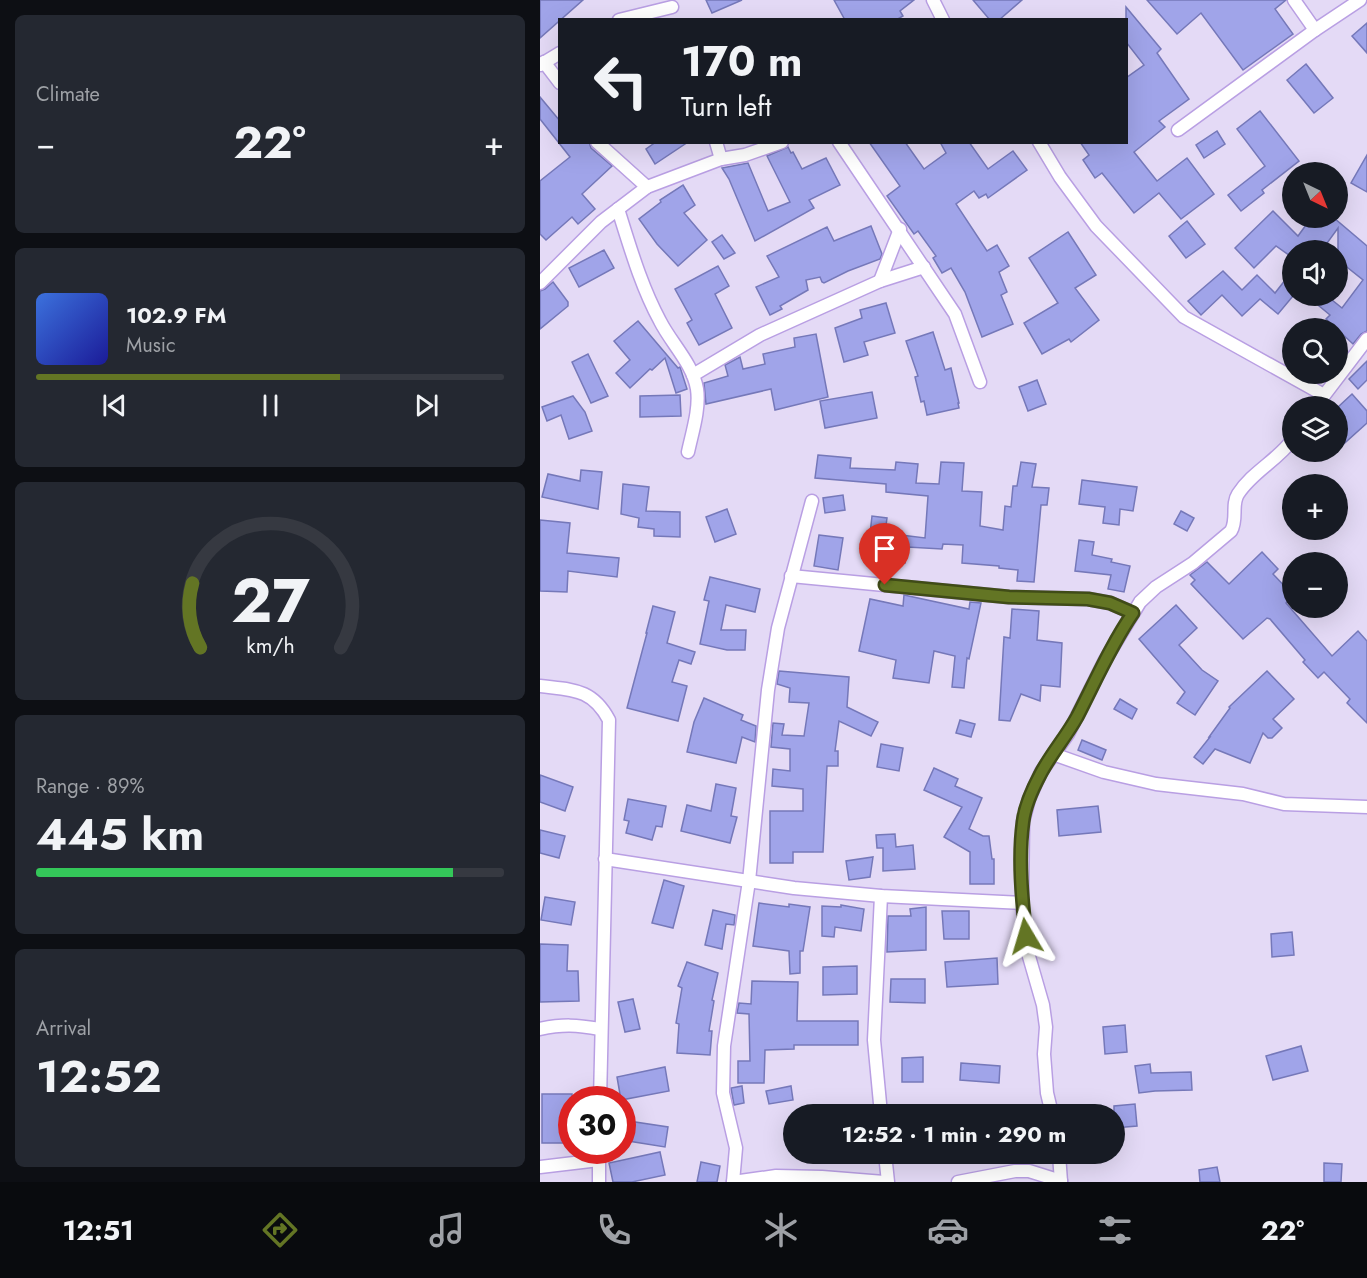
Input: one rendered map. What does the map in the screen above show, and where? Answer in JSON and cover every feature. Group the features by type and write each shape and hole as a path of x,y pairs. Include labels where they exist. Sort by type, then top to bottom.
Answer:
{"street":[{"path":"933,0 942,18"},
{"path":"1294,0 1315,30"},
{"path":"1178,130 1360,0"},
{"path":"625,18 670,3 675,18"},
{"path":"558,54 542,64 558,81"},
{"path":"599,144 647,187"},
{"path":"717,144 721,159"},
{"path":"540,283 602,222 647,187 721,159 745,155 776,144"},
{"path":"840,144 955,314 980,381"},
{"path":"1040,144 1060,177 1096,226 1184,317 1324,395 1365,345"},
{"path":"618,209 638,269 659,320 693,375 697,389 697,401 688,452"},
{"path":"880,281 900,230"},
{"path":"693,375 759,335 880,281 924,267"},
{"path":"1050,1104 1044,1054 1046,1027 1028,953 1022,903 1023,822 1029,799 1041,772 1068,734 1105,660 1140,602 1155,587 1193,563 1231,531 1235,524 1237,495 1282,452"},
{"path":"812,501 778,628 768,690 749,881 724,1047 723,1093 736,1148 733,1182 788,1176 886,1182 885,1164"},
{"path":"792,576 1009,597 1088,599 1110,603 1133,613"},
{"path":"540,686 573,690 594,698 609,720 600,1086"},
{"path":"1053,754 1104,772 1156,784 1243,794 1284,804 1367,807"},
{"path":"605,859 749,881 881,897 1022,903"},
{"path":"880,1104 874,1040 881,897"},
{"path":"540,1029 561,1024 600,1029"},
{"path":"540,1167 558,1163"},
{"path":"599,1164 599,1182"},
{"path":"958,1182 1015,1172 1029,1172 1061,1182 1060,1164"}],"building":[{"path":"540,0 583,0 563,18 558,18 558,22 540,38"},
{"path":"706,0 742,0 712,13"},
{"path":"834,0 914,0 900,11 903,16 900,18 844,18"},
{"path":"973,0 1022,0 1001,18 988,18"},
{"path":"1147,0 1286,0 1275,9 1293,34 1243,70 1201,13 1177,34"},
{"path":"1126,7 1161,49 1157,53 1189,99 1159,121 1165,127 1134,152 1157,181 1187,158 1214,194 1181,219 1159,193 1134,213 1102,173 1095,178 1083,160 1089,155 1081,144 1128,144 1128,77 1144,65 1128,45 1128,18 1126,18"},
{"path":"1367,23 1367,53 1352,36"},
{"path":"1306,64 1333,98 1314,113 1287,80"},
{"path":"540,97 558,119 558,142 540,119"},
{"path":"1260,111 1299,161 1282,162 1282,174 1262,190 1264,193 1241,211 1228,195 1265,166 1237,129"},
{"path":"1217,131 1225,144 1204,158 1196,145"},
{"path":"560,144 590,144 591,148 612,166 582,194 595,209 578,224 572,217 546,240 540,234 540,181 570,157"},
{"path":"653,144 685,144 655,164 646,149"},
{"path":"870,144 906,144 924,169 946,153 941,144 970,144 988,169 1013,151 1027,170 988,198 986,194 979,198 974,191 956,204 987,251 997,245 1009,266 999,272 1007,292 1001,295 1013,324 982,337 965,292 951,268 942,273 933,258 936,256 918,231 914,234 887,196 900,186"},
{"path":"788,147 802,169 826,158 840,185 809,200 814,208 755,241 729,179 722,168 748,163 768,211 790,202 767,156"},
{"path":"1367,155 1367,192 1351,183"},
{"path":"683,185 695,205 684,213 707,240 678,266 657,244 639,219 661,202 660,200"},
{"path":"1273,211 1282,220 1282,228 1290,228 1298,236 1304,228 1338,228 1329,240 1282,240 1282,250 1276,246 1254,268 1235,248"},
{"path":"1187,221 1205,244 1186,258 1169,236"},
{"path":"871,226 882,254 880,259 824,283 820,277 806,280 808,290 780,306 782,309 770,315 756,287 779,277 767,256 827,227 834,241"},
{"path":"1338,228 1346,228 1367,246 1367,331 1361,334 1353,344 1348,339 1348,318 1327,318 1330,315 1319,306 1342,308 1348,306 1348,300 1363,280 1348,268 1348,240 1338,240"},
{"path":"1068,232 1096,275 1075,288 1099,320 1071,342 1069,339 1042,354 1024,323 1058,303 1029,258"},
{"path":"722,235 735,253 724,259 712,242"},
{"path":"604,250 614,268 579,287 569,268"},
{"path":"718,266 729,286 715,294 732,328 699,345 687,323 692,320 675,289"},
{"path":"1223,271 1242,290 1257,275 1275,293 1282,284 1282,306 1285,306 1278,314 1260,299 1242,316 1222,295 1201,315 1188,301"},
{"path":"553,282 568,302 568,306 540,329 540,291"},
{"path":"886,303 895,333 864,342 868,355 844,362 835,328 862,318 860,310"},
{"path":"638,321 678,368 680,367 687,389 676,393 665,358 630,388 616,373 630,360 614,341"},
{"path":"933,332 945,370 951,368 959,408 927,415 924,401 921,402 915,377 918,376 906,341"},
{"path":"816,334 828,397 775,410 771,389 706,404 704,383 728,376 725,365 740,357 743,369 765,364 763,354 795,347 794,338"},
{"path":"588,354 608,396 591,403 572,362"},
{"path":"1367,361 1367,380 1358,389 1349,379"},
{"path":"1037,380 1046,404 1028,411 1019,387"},
{"path":"872,392 877,418 825,428 820,401"},
{"path":"1352,394 1367,411 1367,423 1348,440 1348,398"},
{"path":"680,395 681,416 640,417 640,396"},
{"path":"573,396 585,412 592,431 569,439 561,415 547,421 542,407"},
{"path":"818,455 851,458 850,468 895,470 896,462 918,464 916,483 939,484 941,462 964,463 962,491 982,492 980,526 1003,530 1005,506 1011,507 1013,486 1017,486 1021,462 1036,464 1032,487 1049,488 1047,505 1041,505 1034,582 1017,581 1018,570 962,563 963,545 943,544 942,549 907,547 905,563 883,560 884,554 868,552 872,516 887,518 885,533 925,538 928,496 886,492 886,484 815,478"},
{"path":"581,470 602,472 598,509 542,497 548,474 580,481"},
{"path":"1082,480 1137,487 1133,511 1120,509 1119,525 1103,523 1105,507 1079,504"},
{"path":"623,484 649,487 646,511 680,512 680,537 654,536 654,529 638,527 639,518 621,514"},
{"path":"843,495 845,510 825,513 823,498"},
{"path":"727,509 736,534 715,542 706,517"},
{"path":"1181,511 1194,518 1187,531 1174,524"},
{"path":"540,520 570,523 567,553 619,558 617,577 568,571 567,592 540,591"},
{"path":"819,535 843,538 838,570 814,566"},
{"path":"1079,540 1094,542 1092,555 1130,566 1124,592 1108,589 1111,575 1075,571"},
{"path":"1262,552 1278,569 1273,574 1282,583 1282,618 1299,618 1332,656 1358,631 1367,641 1367,723 1347,703 1350,699 1324,672 1318,678 1303,662 1305,660 1270,619 1267,618 1243,639 1191,584 1195,580 1190,575 1207,562 1229,584"},
{"path":"710,577 760,589 755,612 726,605 721,630 746,630 745,650 727,650 700,644 709,601 704,600"},
{"path":"904,595 969,609 970,602 981,603 969,659 967,658 964,688 952,687 955,656 934,651 929,683 893,678 896,660 859,651 870,599 903,606"},
{"path":"1176,605 1197,628 1179,645 1202,670 1218,681 1195,715 1177,703 1185,692 1139,639"},
{"path":"653,606 675,612 667,643 695,652 691,664 679,660 672,682 687,686 678,721 627,708"},
{"path":"1012,609 1039,611 1037,640 1062,643 1060,687 1041,685 1040,701 1021,694 1010,721 999,720 1004,637 1010,638"},
{"path":"779,671 849,677 847,707 878,722 871,736 839,721 835,751 838,751 838,766 827,766 823,852 793,852 793,863 770,863 770,811 803,811 803,789 772,786 773,769 790,771 790,749 771,747 773,723 784,724 782,735 804,736 809,703 789,702 790,688 777,684"},
{"path":"1267,671 1294,699 1273,719 1282,728 1272,738 1268,738 1263,733 1250,763 1215,749 1203,764 1194,757 1229,707"},
{"path":"704,698 743,715 741,720 756,726 755,742 742,737 736,763 687,752 694,722"},
{"path":"1120,699 1137,709 1132,719 1114,709"},
{"path":"960,720 975,724 971,737 956,733"},
{"path":"1082,740 1106,750 1102,760 1078,750"},
{"path":"881,744 903,748 899,771 877,767"},
{"path":"934,768 958,779 955,786 982,798 969,829 983,836 989,836 992,859 994,859 994,884 970,884 970,852 944,837 962,807 924,790"},
{"path":"540,775 573,787 565,811 540,802"},
{"path":"716,784 736,788 731,816 737,817 730,843 681,831 687,805 711,811"},
{"path":"628,799 666,806 662,827 656,826 652,840 626,833 629,821 624,820"},
{"path":"1098,806 1101,832 1059,836 1057,810"},
{"path":"540,830 565,836 559,858 540,853"},
{"path":"895,834 896,847 913,845 915,869 883,871 883,848 877,848 876,835"},
{"path":"873,857 870,877 849,880 846,861"},
{"path":"664,880 684,886 673,928 652,923"},
{"path":"545,897 575,902 571,925 541,920"},
{"path":"759,903 810,907 803,951 800,951 800,973 790,974 789,951 753,946"},
{"path":"841,905 864,909 861,931 835,927 834,937 822,936 822,906 841,907"},
{"path":"926,907 926,950 887,952 888,916 911,916 910,909"},
{"path":"713,910 735,915 734,925 726,924 722,949 705,945"},
{"path":"942,911 969,911 969,939 944,939"},
{"path":"1292,932 1294,955 1272,957 1271,934"},
{"path":"540,944 568,945 567,971 578,971 579,1001 540,1002"},
{"path":"997,958 998,984 947,987 945,962"},
{"path":"687,962 718,973 712,1000 714,1001 709,1031 712,1031 710,1055 677,1053 679,1024 676,1023 682,988 678,986"},
{"path":"857,966 857,994 823,995 823,967"},
{"path":"891,979 925,979 925,1003 890,1002"},
{"path":"752,981 798,982 797,1021 858,1021 858,1045 794,1045 794,1049 765,1050 764,1083 738,1083 738,1061 750,1061 749,1014 737,1013 739,1003 751,1004"},
{"path":"633,999 640,1029 625,1032 618,1002"},
{"path":"1125,1025 1127,1052 1105,1054 1103,1027"},
{"path":"1301,1046 1308,1071 1273,1080 1266,1056"},
{"path":"923,1057 923,1082 902,1082 902,1058"},
{"path":"961,1063 1000,1066 999,1083 960,1080"},
{"path":"1150,1064 1151,1073 1191,1072 1192,1090 1139,1093 1135,1066"},
{"path":"665,1067 669,1091 636,1097 636,1086 619,1086 617,1077"},
{"path":"742,1086 744,1103 734,1105 731,1088"},
{"path":"791,1086 793,1100 769,1104 766,1091"},
{"path":"542,1094 558,1094 558,1143 542,1143"},
{"path":"1135,1104 1137,1126 1125,1127 1125,1105"},
{"path":"636,1122 668,1127 665,1147 636,1142"},
{"path":"660,1152 665,1175 632,1182 613,1182 609,1164 636,1164 636,1157"},
{"path":"701,1162 720,1166 717,1182 697,1182"},
{"path":"1324,1163 1342,1164 1341,1182 1324,1182"},
{"path":"1217,1167 1220,1182 1200,1182 1199,1170"}],"route":[{"path":"885,585 1009,597 1088,599 1110,603 1133,613 1105,660 1068,734 1041,772 1029,799 1023,822 1022,857 1022,903 1026,936"}]}
